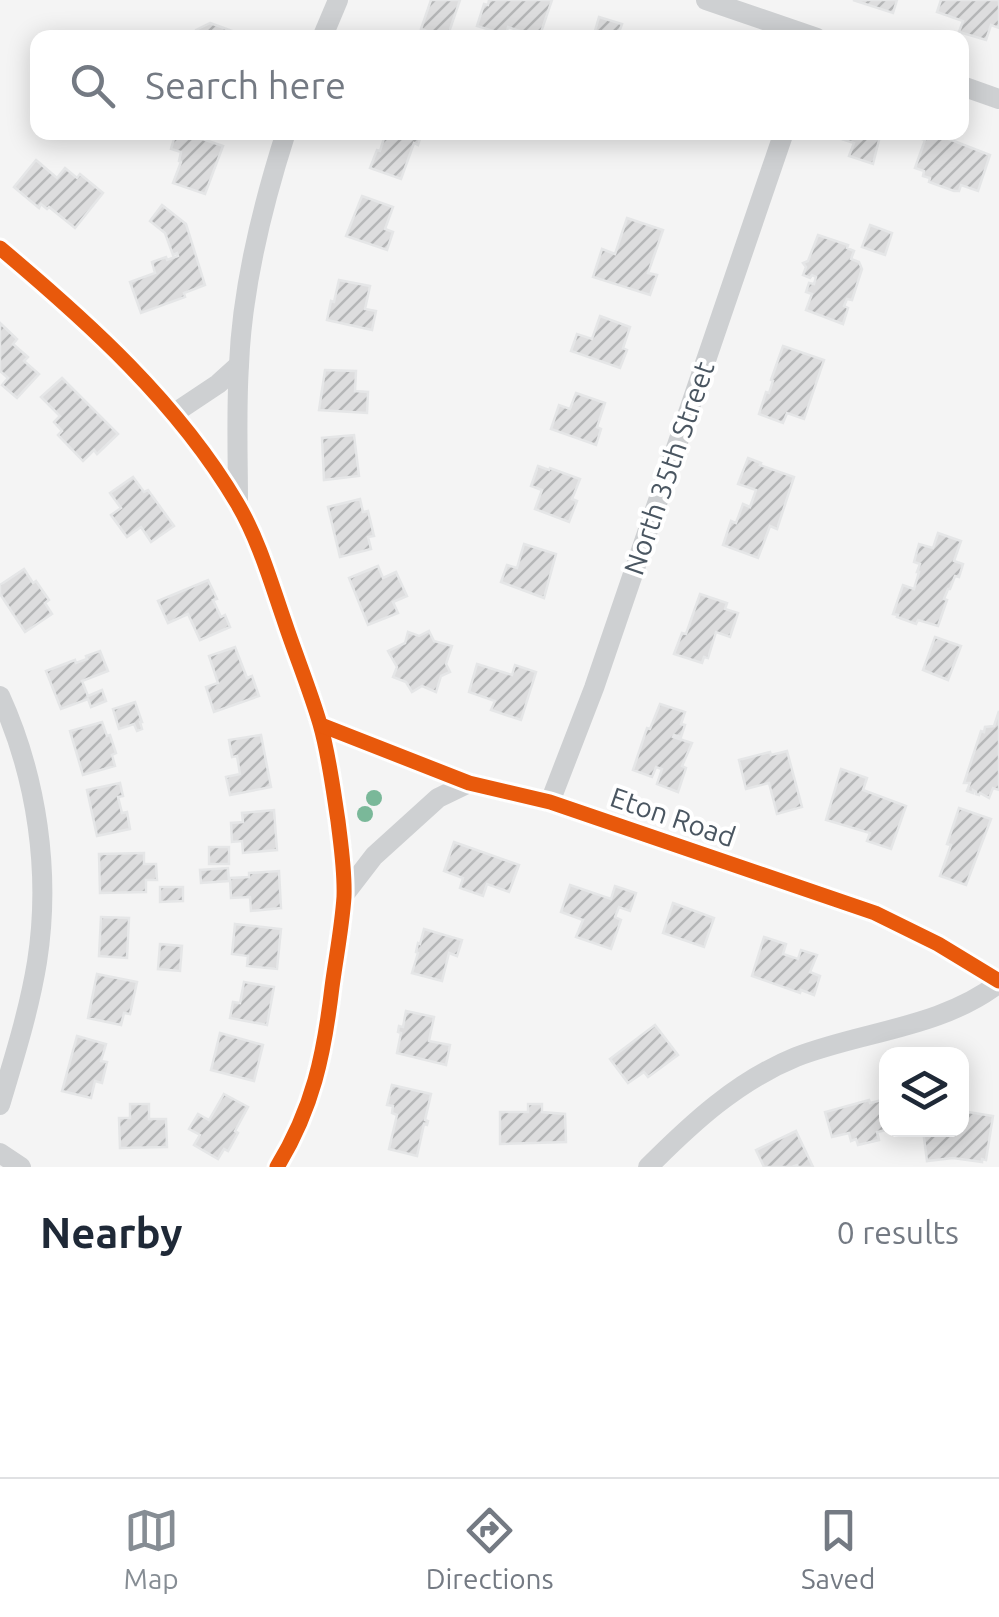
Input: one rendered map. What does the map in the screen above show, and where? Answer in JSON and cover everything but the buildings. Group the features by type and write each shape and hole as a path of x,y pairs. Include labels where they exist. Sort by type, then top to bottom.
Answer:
{"street":[{"path":"325,30 338,0"},
{"path":"706,0 794,30"},
{"path":"969,88 999,99"},
{"path":"238,504 243,314 259,231 284,140"},
{"name":"North 35th Street","path":"550,802 594,688 781,140"},
{"path":"0,248 76,314 174,414 238,504 254,538 321,725 340,840 344,895 319,1070 304,1116 277,1167"},
{"path":"174,414 239,365"},
{"path":"0,696 25,763 41,860 37,959 0,1105"},
{"name":"Eton Road","path":"321,725 469,783 550,802 876,913 938,944 999,982"},
{"path":"344,895 374,856 438,798 469,783"},
{"path":"648,1167 694,1121 763,1073 828,1046 952,1012 978,999 999,982"},
{"path":"0,1153 21,1167"}],"cycle path":[{"path":"0,248 129,366 213,466 245,517 258,547 320,724 338,821 343,908 315,1080 300,1124 277,1167"},
{"path":"321,725 469,783 550,802 875,913 938,944 999,981"}]}
